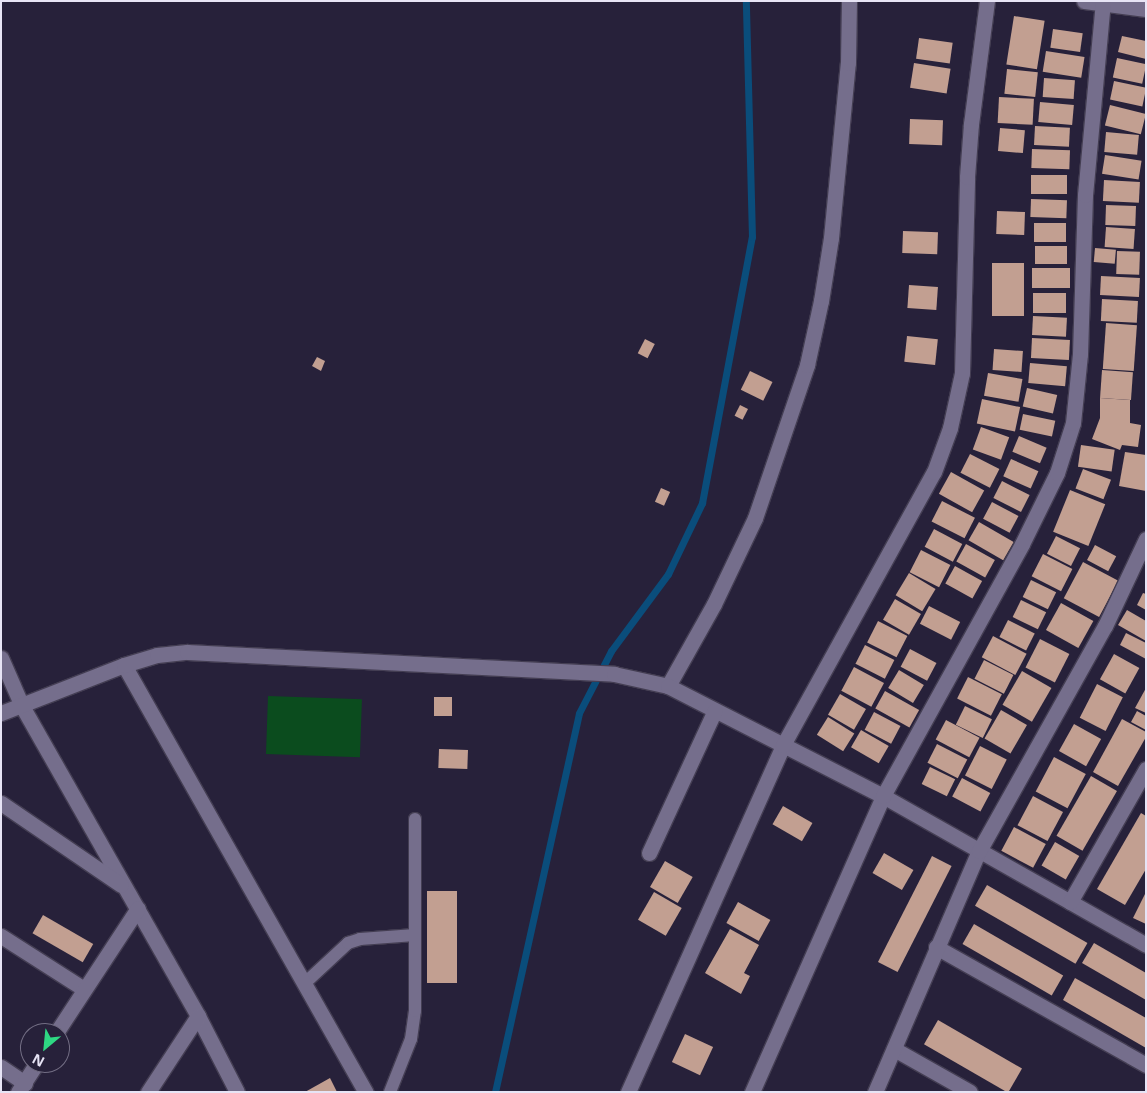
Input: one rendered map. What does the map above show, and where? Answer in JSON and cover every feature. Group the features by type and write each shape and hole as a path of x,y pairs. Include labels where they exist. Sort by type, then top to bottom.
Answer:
{"street":[{"path":"668,686 714,604 755,518 807,364 821,301 831,238 848,64 849,1"},
{"path":"628,1092 783,744 934,472 950,428 962,373 969,150 987,1"},
{"path":"1084,1 1146,9"},
{"path":"753,1091 883,796 1022,544 1057,473 1073,423 1080,354 1088,142 1103,3"},
{"path":"875,1092 979,851 1104,626 1146,539"},
{"path":"1,713 124,665 157,655 187,652 614,674 668,686 783,744 883,796 1146,945"},
{"path":"1,658 22,706 138,908 198,1016 237,1092"},
{"path":"124,665 366,1092"},
{"path":"650,853 715,710"},
{"path":"1070,902 1146,769"},
{"path":"1,803 125,887"},
{"path":"62,1023 138,908"},
{"path":"1,936 84,989"},
{"path":"936,947 1146,1065"},
{"path":"148,1092 198,1016"},
{"path":"894,1049 970,1092"},
{"path":"1,1068 21,1087 30,1073"}],"lane":[{"path":"390,1092 412,1039 415,1010 415,819"},
{"path":"305,983 348,943 360,939 415,935"}],"green space":[{"path":"268,696 362,699 360,757 266,754"}],"building":[{"path":"1014,16 1045,21 1037,69 1006,64"},
{"path":"1053,29 1083,33 1080,52 1050,48"},
{"path":"1122,36 1146,41 1146,59 1118,52"},
{"path":"919,38 953,43 950,64 916,59"},
{"path":"1046,51 1085,57 1081,78 1043,72"},
{"path":"1117,58 1146,64 1142,84 1113,78"},
{"path":"914,63 951,69 947,93 910,88"},
{"path":"1007,69 1038,72 1035,97 1004,94"},
{"path":"1044,78 1075,80 1074,99 1043,97"},
{"path":"1114,81 1146,88 1142,106 1110,100"},
{"path":"999,97 1034,99 1033,125 998,123"},
{"path":"1040,102 1074,105 1072,125 1038,122"},
{"path":"1110,105 1146,114 1141,134 1105,125"},
{"path":"910,119 943,120 942,145 909,144"},
{"path":"1035,126 1070,128 1069,147 1034,145"},
{"path":"1000,128 1025,130 1023,153 998,151"},
{"path":"1106,132 1139,135 1137,155 1104,152"},
{"path":"1032,149 1070,150 1069,169 1031,168"},
{"path":"1105,155 1142,161 1139,180 1102,174"},
{"path":"1031,175 1067,175 1067,194 1031,194"},
{"path":"1104,180 1140,182 1139,203 1103,201"},
{"path":"1031,199 1067,200 1066,218 1030,217"},
{"path":"1106,205 1136,206 1135,226 1105,225"},
{"path":"997,211 1025,212 1024,235 996,234"},
{"path":"1034,223 1066,223 1066,242 1034,242"},
{"path":"1106,227 1135,229 1134,249 1105,247"},
{"path":"903,231 938,232 937,254 902,253"},
{"path":"1035,246 1067,246 1067,264 1035,264"},
{"path":"1095,248 1116,250 1115,264 1094,262"},
{"path":"1117,251 1140,252 1139,275 1116,274"},
{"path":"992,263 1024,263 1024,316 992,316"},
{"path":"1032,268 1070,268 1070,288 1032,288"},
{"path":"1101,276 1140,278 1139,297 1100,295"},
{"path":"909,285 938,287 936,310 907,308"},
{"path":"1033,293 1066,293 1066,313 1033,313"},
{"path":"1102,299 1138,301 1137,323 1101,321"},
{"path":"1033,316 1067,318 1066,337 1032,335"},
{"path":"1106,323 1137,325 1134,371 1103,369"},
{"path":"907,336 938,339 935,365 904,362"},
{"path":"1032,338 1070,340 1069,360 1031,358"},
{"path":"645,339 655,344 648,358 638,353"},
{"path":"994,349 1023,351 1021,372 993,370"},
{"path":"317,357 325,361 321,371 312,366"},
{"path":"1030,363 1067,366 1065,386 1028,383"},
{"path":"1102,370 1133,372 1131,400 1100,398"},
{"path":"750,371 772,382 763,401 741,390"},
{"path":"988,373 1022,379 1018,402 984,396"},
{"path":"1027,388 1057,395 1053,413 1023,407"},
{"path":"1100,398 1130,400 1130,423 1141,425 1138,447 1122,445 1120,450 1092,439 1100,418"},
{"path":"982,399 1020,407 1015,432 977,423"},
{"path":"740,405 748,409 743,420 735,416"},
{"path":"1023,414 1055,421 1052,437 1020,430"},
{"path":"981,427 1009,437 1001,460 973,450"},
{"path":"1019,436 1047,448 1040,463 1012,452"},
{"path":"1081,445 1115,450 1112,472 1078,467"},
{"path":"1125,452 1146,455 1146,491 1119,486"},
{"path":"970,454 999,469 990,488 960,473"},
{"path":"1011,459 1038,471 1031,489 1003,476"},
{"path":"1083,469 1111,480 1103,499 1075,489"},
{"path":"951,472 984,490 972,512 939,494"},
{"path":"1002,481 1030,495 1021,512 993,498"},
{"path":"661,488 670,492 664,506 655,502"},
{"path":"1070,490 1105,504 1088,546 1053,532"},
{"path":"942,501 975,518 965,538 932,521"},
{"path":"992,502 1018,516 1010,533 983,519"},
{"path":"979,522 1014,542 1003,560 968,540"},
{"path":"934,529 962,544 953,562 925,547"},
{"path":"1056,536 1080,548 1071,566 1047,554"},
{"path":"966,544 995,560 985,577 956,561"},
{"path":"1095,545 1116,556 1108,571 1087,560"},
{"path":"921,550 950,565 939,587 910,572"},
{"path":"1043,554 1072,569 1061,591 1032,576"},
{"path":"1083,562 1118,581 1099,617 1064,598"},
{"path":"955,566 982,581 972,599 945,583"},
{"path":"909,573 936,589 922,611 896,595"},
{"path":"1031,580 1056,592 1048,609 1023,597"},
{"path":"1143,593 1146,594 1146,610 1137,605"},
{"path":"895,599 921,614 909,635 883,620"},
{"path":"1021,600 1046,612 1038,629 1013,617"},
{"path":"1061,603 1093,621 1078,648 1046,630"},
{"path":"929,606 960,622 951,640 920,624"},
{"path":"1127,610 1146,621 1146,641 1118,625"},
{"path":"1008,620 1035,634 1026,651 999,637"},
{"path":"878,621 907,636 897,657 867,642"},
{"path":"1126,633 1146,643 1146,659 1120,645"},
{"path":"993,636 1027,654 1015,675 982,657"},
{"path":"1040,639 1069,654 1055,682 1025,668"},
{"path":"865,645 894,660 885,679 855,664"},
{"path":"910,649 936,663 927,681 901,667"},
{"path":"1114,654 1139,668 1125,693 1100,679"},
{"path":"984,660 1013,675 1004,694 974,679"},
{"path":"854,667 884,683 871,707 841,691"},
{"path":"899,670 924,685 913,703 888,688"},
{"path":"1022,671 1051,688 1032,722 1002,705"},
{"path":"968,677 1002,694 991,716 957,698"},
{"path":"1097,684 1123,697 1106,731 1080,718"},
{"path":"1146,688 1146,713 1135,708"},
{"path":"885,691 919,710 909,727 875,708"},
{"path":"840,694 866,709 854,730 828,715"},
{"path":"434,697 452,697 452,716 434,716"},
{"path":"965,706 992,719 983,738 956,725"},
{"path":"1001,710 1027,725 1010,754 984,739"},
{"path":"1137,711 1146,716 1146,730 1131,722"},
{"path":"874,712 900,726 891,744 865,730"},
{"path":"828,717 854,733 843,751 817,735"},
{"path":"1122,719 1146,732 1146,737 1118,786 1093,772"},
{"path":"946,720 980,738 969,757 936,739"},
{"path":"1074,724 1101,739 1086,766 1059,751"},
{"path":"861,730 889,746 879,763 851,747"},
{"path":"937,744 967,759 958,778 927,763"},
{"path":"980,746 1007,760 992,789 965,775"},
{"path":"439,749 468,750 467,769 438,768"},
{"path":"1054,757 1086,774 1067,808 1036,791"},
{"path":"930,767 955,779 947,796 922,784"},
{"path":"1091,776 1117,791 1082,851 1056,836"},
{"path":"962,778 990,793 980,812 952,797"},
{"path":"1033,796 1063,812 1048,841 1018,825"},
{"path":"783,806 812,823 802,841 772,824"},
{"path":"1141,813 1146,816 1146,869 1125,905 1097,889"},
{"path":"1014,827 1046,844 1033,868 1001,851"},
{"path":"1055,842 1079,856 1066,879 1042,865"},
{"path":"884,853 913,870 902,890 872,873"},
{"path":"932,856 952,866 898,972 878,962"},
{"path":"665,861 693,877 678,903 650,887"},
{"path":"987,885 1087,943 1075,964 975,906"},
{"path":"427,891 457,891 457,983 427,983"},
{"path":"654,892 682,908 666,936 638,920"},
{"path":"1146,892 1146,924 1133,918"},
{"path":"738,902 770,920 759,941 726,923"},
{"path":"43,915 93,944 83,962 32,933"},
{"path":"974,924 1063,975 1052,995 962,944"},
{"path":"730,929 759,945 744,973 750,976 741,994 705,973"},
{"path":"1094,943 1146,973 1146,1000 1082,963"},
{"path":"1075,978 1146,1018 1146,1048 1063,1000"},
{"path":"938,1020 1022,1068 1007,1092 924,1044"},
{"path":"685,1034 713,1047 700,1075 672,1062"},
{"path":"330,1078 337,1092 305,1092"}],"waterway":[{"path":"495,1092 579,713 611,651 668,574 702,503 752,237 746,1"}]}
